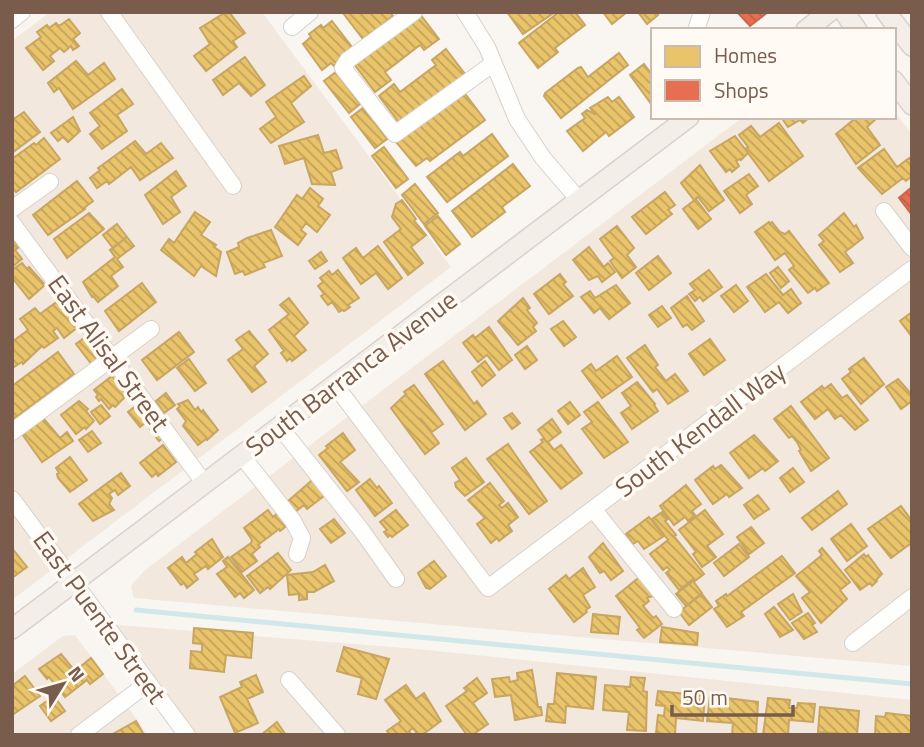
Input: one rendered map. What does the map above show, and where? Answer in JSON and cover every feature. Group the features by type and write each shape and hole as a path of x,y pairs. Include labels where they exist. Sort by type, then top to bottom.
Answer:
{"main road":[{"path":"809,28 829,12"},
{"path":"844,12 856,28"},
{"path":"886,12 912,46"},
{"path":"896,84 912,105"},
{"name":"South Barranca Avenue","path":"12,629 686,119"}],"street":[{"path":"12,20 22,12"},
{"path":"109,12 233,186"},
{"path":"292,27 310,12"},
{"path":"414,12 348,60 343,68 395,134 494,63"},
{"path":"465,12 487,47 517,118 542,159 579,200"},
{"path":"12,209 50,182"},
{"path":"884,211 912,248"},
{"name":"East Alisal Street","path":"12,223 205,484"},
{"name":"South Kendall Way","path":"335,385 488,588 912,269"},
{"path":"12,432 151,329"},
{"path":"280,427 396,579"},
{"path":"242,456 293,522 302,538 297,554"},
{"name":"East Puente Street","path":"12,499 187,735"},
{"path":"593,509 674,609"},
{"path":"853,643 912,597"},
{"path":"289,680 337,735"},
{"path":"79,735 148,683"}],"shaded area":[{"path":"50,12 262,12 451,267 12,600 12,41"},
{"path":"896,114 912,134 912,666 134,598 131,586 144,571 740,119 896,119"},
{"path":"105,624 417,649 912,700 912,735 187,735"},
{"path":"75,635 148,735 12,735 12,674 63,636"}],"building: Homes":[{"path":"229,12 245,33 233,41 237,47 206,71 194,56 210,44 200,28"},
{"path":"390,12 393,16 384,23 386,26 375,36 372,32 363,39 343,13"},
{"path":"507,12 555,12 523,34"},
{"path":"559,12 575,12 585,25 555,48 558,52 538,68 519,43"},
{"path":"603,12 627,12 612,24"},
{"path":"638,12 656,12 658,15 647,24"},
{"path":"420,14 439,39 424,50 420,45 385,72 391,80 375,92 354,64"},
{"path":"69,19 80,33 73,39 79,46 73,50 71,46 64,52 60,48 50,56 54,61 43,70 26,48 41,37 37,32 47,25 49,28 56,23 59,26"},
{"path":"332,21 352,47 343,54 346,57 334,66 331,63 322,70 303,44 311,37 309,34"},
{"path":"446,49 465,74 400,124 379,96 394,84 400,92 436,65 432,60"},
{"path":"619,53 628,65 561,118 544,96 545,93 578,68 581,67 588,77"},
{"path":"245,57 265,85 251,96 239,83 223,95 213,80"},
{"path":"76,61 88,75 104,63 115,79 73,109 59,88 54,92 48,83"},
{"path":"644,64 651,73 651,104 630,75"},
{"path":"336,72 360,104 349,113 324,81"},
{"path":"304,76 311,86 291,103 304,122 271,143 260,129 276,117 266,102"},
{"path":"122,89 133,104 117,115 127,131 102,149 90,134 100,126 90,113"},
{"path":"463,91 485,120 430,161 427,158 416,166 396,142"},
{"path":"608,97 612,102 619,97 634,117 609,136 606,132 583,151 567,131 585,118 582,114 587,110 596,115 590,108"},
{"path":"363,108 387,139 375,148 351,117"},
{"path":"24,112 40,132 12,153 12,120"},
{"path":"73,117 80,131 68,142 63,137 58,141 51,133"},
{"path":"782,119 808,119 803,123 800,120 788,127"},
{"path":"855,119 876,119 867,127 880,145 856,164 836,134"},
{"path":"779,123 803,156 769,181 745,149 748,147 739,135 751,126 760,137"},
{"path":"492,134 508,156 447,202 427,177 460,152 463,156"},
{"path":"318,135 324,153 336,150 342,168 331,172 335,185 312,184 304,158 285,164 279,146"},
{"path":"735,136 748,153 736,161 739,166 732,172 730,169 726,172 710,151"},
{"path":"44,138 60,159 16,192 12,187 12,159"},
{"path":"135,141 146,154 161,143 173,158 140,180 131,167 109,184 107,181 97,188 90,178 100,170 98,168"},
{"path":"384,147 408,179 396,188 372,156"},
{"path":"884,149 897,167 909,158 912,161 912,176 906,181 903,178 882,194 858,168"},
{"path":"513,164 530,186 502,207 505,212 472,237 452,211"},
{"path":"700,165 724,200 709,211 698,197 694,200 681,183"},
{"path":"176,171 186,186 171,197 180,212 163,224 145,195"},
{"path":"749,174 758,186 746,195 752,204 740,213 724,191"},
{"path":"77,181 93,201 48,235 33,215"},
{"path":"415,184 438,213 424,224 402,195"},
{"path":"310,188 323,199 318,206 330,215 317,232 306,223 301,230 306,234 298,245 275,227 297,195 302,199"},
{"path":"665,192 675,205 668,210 672,214 646,234 632,217"},
{"path":"696,199 711,219 698,229 683,209"},
{"path":"402,200 426,235 411,247 423,263 408,275 384,242 401,229 392,217 396,204"},
{"path":"195,212 210,222 201,235 221,252 216,276 201,266 194,276 161,250 169,239 174,243"},
{"path":"89,213 104,229 67,258 54,239"},
{"path":"844,213 854,227 856,225 863,238 845,252 853,263 840,272 819,245 824,241 819,235"},
{"path":"438,216 460,244 446,255 425,226"},
{"path":"769,222 780,232 785,234 789,231 829,283 808,293 789,270 794,266 785,253 775,260 755,232"},
{"path":"117,224 127,237 113,248 103,235"},
{"path":"617,226 634,248 627,255 636,267 622,278 610,261 614,258 600,239"},
{"path":"271,230 282,256 263,263 265,267 245,275 243,271 235,274 227,252 239,247 238,243 247,238"},
{"path":"127,237 134,246 117,259 123,267 111,276 118,286 98,302 83,282 115,257 110,250"},
{"path":"12,238 19,247 15,250 22,259 12,267"},
{"path":"378,246 402,278 388,289 376,273 361,284 343,258 356,248 363,258"},
{"path":"589,247 604,267 608,263 615,272 602,282 598,276 589,280 573,260"},
{"path":"321,252 327,261 315,269 309,261"},
{"path":"658,256 671,273 649,290 636,273"},
{"path":"22,263 45,285 29,299 14,280 12,281 12,270"},
{"path":"778,267 789,281 781,288 770,273"},
{"path":"338,270 359,298 348,305 350,307 339,312 332,302 328,305 318,286 323,282 320,278 329,271 332,275"},
{"path":"709,270 722,287 703,301 700,297 695,301 689,294 695,290 690,284"},
{"path":"560,274 566,282 563,284 573,296 549,314 534,294"},
{"path":"766,274 783,295 791,289 801,303 788,313 779,302 765,312 747,287"},
{"path":"142,283 156,302 119,331 105,311"},
{"path":"616,285 630,303 609,319 600,308 594,313 581,297 590,291 595,298"},
{"path":"736,285 748,301 734,312 721,296"},
{"path":"687,296 704,321 692,330 687,324 683,327 671,308"},
{"path":"289,298 308,323 294,336 306,350 292,361 290,358 287,361 281,353 284,351 269,330 289,314 280,305"},
{"path":"523,298 530,308 527,310 537,323 533,327 536,331 518,345 498,321"},
{"path":"58,301 78,327 64,338 57,328 53,331 58,338 44,348 42,346 23,364 22,362 14,367 12,342 28,330 20,319 35,308 40,314"},
{"path":"662,306 671,318 658,327 649,315"},
{"path":"912,312 912,337 900,321"},
{"path":"563,321 576,337 564,346 551,329"},
{"path":"489,327 512,360 499,370 487,355 478,362 463,343"},
{"path":"249,331 268,354 254,366 266,382 252,392 228,360 243,349 236,340"},
{"path":"179,332 194,352 157,380 142,360"},
{"path":"88,335 105,357 93,366 76,344"},
{"path":"710,339 725,360 704,375 689,354"},
{"path":"645,345 658,365 655,367 666,381 675,374 688,391 668,404 657,389 653,392 627,358"},
{"path":"527,346 537,360 525,369 515,355"},
{"path":"58,352 74,374 12,420 12,386"},
{"path":"617,356 632,377 602,398 582,371 591,364 596,371"},
{"path":"864,358 884,384 861,404 842,379 851,372 849,369"},
{"path":"189,359 206,383 195,391 177,368"},
{"path":"443,361 474,404 477,401 486,414 465,430 425,374"},
{"path":"485,361 495,375 482,386 472,372"},
{"path":"112,376 127,395 115,407 113,405 109,409 101,399 99,401 94,390"},
{"path":"898,379 912,395 912,401 901,409 886,387"},
{"path":"637,382 658,411 632,429 621,413 631,406 622,393"},
{"path":"831,384 842,398 847,395 868,420 855,430 841,415 835,419 828,409 815,419 801,402 822,386 824,389"},
{"path":"414,385 443,424 432,432 420,418 439,443 425,454 391,408 406,394 404,392"},
{"path":"166,393 175,405 164,413 156,401"},
{"path":"188,400 195,410 198,407 201,412 203,410 218,430 198,445 183,426 186,421 177,409 180,406 178,404"},
{"path":"79,401 88,409 86,411 94,421 76,434 61,415"},
{"path":"141,402 166,435 159,441 145,423 140,427 128,412"},
{"path":"570,402 580,415 568,424 558,411"},
{"path":"598,402 628,442 604,458 582,429 592,422 584,412"},
{"path":"101,405 110,416 100,424 91,412"},
{"path":"791,406 829,458 811,471 799,451 801,450 797,442 792,436 789,438 774,419"},
{"path":"512,413 520,423 512,429 504,418"},
{"path":"43,418 60,438 67,432 73,441 42,462 22,434"},
{"path":"552,419 561,432 548,442 554,450 561,445 582,473 561,489 530,452 543,442 541,440 544,438 538,430"},
{"path":"92,431 101,443 88,452 79,440"},
{"path":"343,433 355,450 340,462 359,482 347,491 319,455"},
{"path":"754,435 778,461 749,478 730,453"},
{"path":"508,444 547,501 529,514 487,459"},
{"path":"163,445 176,462 158,476 156,473 152,477 140,463"},
{"path":"70,457 87,480 70,492 58,478 56,468"},
{"path":"466,458 484,482 465,496 456,487 455,483 460,480 452,468"},
{"path":"721,465 742,488 713,504 695,480 713,466 715,469"},
{"path":"793,468 804,482 790,492 780,478"},
{"path":"121,473 130,486 118,495 115,490 109,494 112,498 109,504 114,510 93,521 79,504"},
{"path":"317,476 329,492 307,509 304,505 295,512 287,502"},
{"path":"370,479 392,503 375,516 356,490"},
{"path":"490,483 504,501 499,505 502,508 508,503 518,517 508,525 512,531 499,541 497,538 491,543 477,524 485,518 468,500"},
{"path":"686,485 701,504 692,511 695,515 688,521 685,517 674,525 660,506"},
{"path":"838,491 847,504 812,530 802,518"},
{"path":"758,495 769,509 754,519 744,505"},
{"path":"901,506 912,521 912,546 910,544 891,558 868,529"},
{"path":"268,510 273,517 280,511 289,524 258,545 260,547 252,554 257,561 242,572 231,557 251,543 252,540 244,528"},
{"path":"396,510 408,525 388,537 384,532 387,530 380,522"},
{"path":"705,510 723,534 707,546 716,557 702,567 693,554 696,552 679,530"},
{"path":"662,512 668,519 665,521 676,535 674,536 704,574 679,590 666,573 670,570 667,567 663,570 650,554 668,540 652,519"},
{"path":"649,517 664,536 644,549 638,541 633,544 626,534"},
{"path":"334,519 345,533 331,543 320,529"},
{"path":"851,524 867,546 847,561 831,539"},
{"path":"751,527 764,543 749,554 737,537"},
{"path":"212,539 223,557 208,569 206,566 194,574 198,579 187,588 184,583 181,585 168,568 182,557 186,563"},
{"path":"603,543 623,571 611,580 604,571 600,573 589,557"},
{"path":"739,544 749,557 724,576 714,563"},
{"path":"12,548 27,567 12,578"},
{"path":"822,548 850,582 840,590 847,599 821,623 802,598 810,592 796,576 822,555 819,551"},
{"path":"278,553 291,570 270,589 268,587 260,593 247,576"},
{"path":"864,554 866,557 868,555 882,574 872,586 870,583 860,590 845,570"},
{"path":"782,556 795,573 741,612 744,616 727,627 714,609 719,606 716,601"},
{"path":"228,557 254,590 244,598 240,593 235,597 217,574 227,567 223,561"},
{"path":"434,561 446,576 430,589 426,588 418,573"},
{"path":"325,565 334,581 314,592 307,592 307,599 299,600 299,594 289,595 287,575 313,572"},
{"path":"583,568 595,587 583,595 590,607 574,622 549,589 566,575 569,579"},
{"path":"642,575 653,596 647,598 649,601 643,606 662,624 644,638 637,630 640,628 616,596"},
{"path":"693,581 702,593 686,606 676,594"},
{"path":"702,594 712,607 689,625 679,612"},
{"path":"793,594 802,612 790,620 778,604"},
{"path":"774,607 793,630 780,637 765,614"},
{"path":"808,613 817,632 804,639 792,623"},
{"path":"593,614 620,617 618,634 591,632"},
{"path":"662,627 698,633 697,645 660,642"},
{"path":"194,628 253,633 251,658 226,655 224,672 190,668 191,651 202,652 202,644 193,643"},
{"path":"344,647 389,659 376,699 358,694 362,678 337,671"},
{"path":"61,654 75,671 91,658 103,674 90,684 87,680 65,697 39,669"},
{"path":"532,670 538,707 541,707 542,715 515,720 511,695 495,697 492,679 509,677 510,682 518,680 517,673"},
{"path":"557,673 596,677 593,709 566,706 565,723 546,721 548,704 554,704"},
{"path":"256,675 263,692 247,699 258,723 235,733 220,697 242,687 240,682"},
{"path":"25,676 40,696 12,715 12,686"},
{"path":"631,677 645,678 643,691 647,692 646,731 627,730 629,712 603,710 605,685 630,687"},
{"path":"477,678 487,693 473,703 488,724 472,735 467,735 446,706 467,691 464,688"},
{"path":"406,685 416,699 424,693 441,721 422,735 418,735 413,728 409,731 412,735 390,735 387,731 401,721 385,700"},
{"path":"658,691 705,696 703,721 676,718 675,735 656,733 658,715 664,716 665,706 656,705"},
{"path":"54,696 65,711 51,721 40,706"},
{"path":"710,696 758,702 756,735 732,735 733,723 707,721"},
{"path":"768,698 790,700 789,708 797,708 798,703 815,704 813,722 789,720 788,735 763,735"},
{"path":"820,707 859,711 857,735 818,732"},
{"path":"886,713 912,716 912,735 875,735 876,716 885,717"},
{"path":"136,721 144,735 111,735"},
{"path":"277,722 286,735 261,735"}],"building: Shops":[{"path":"737,12 768,12 750,26"},
{"path":"912,187 912,215 899,198"}],"waterway":[{"path":"136,610 912,684"}]}
